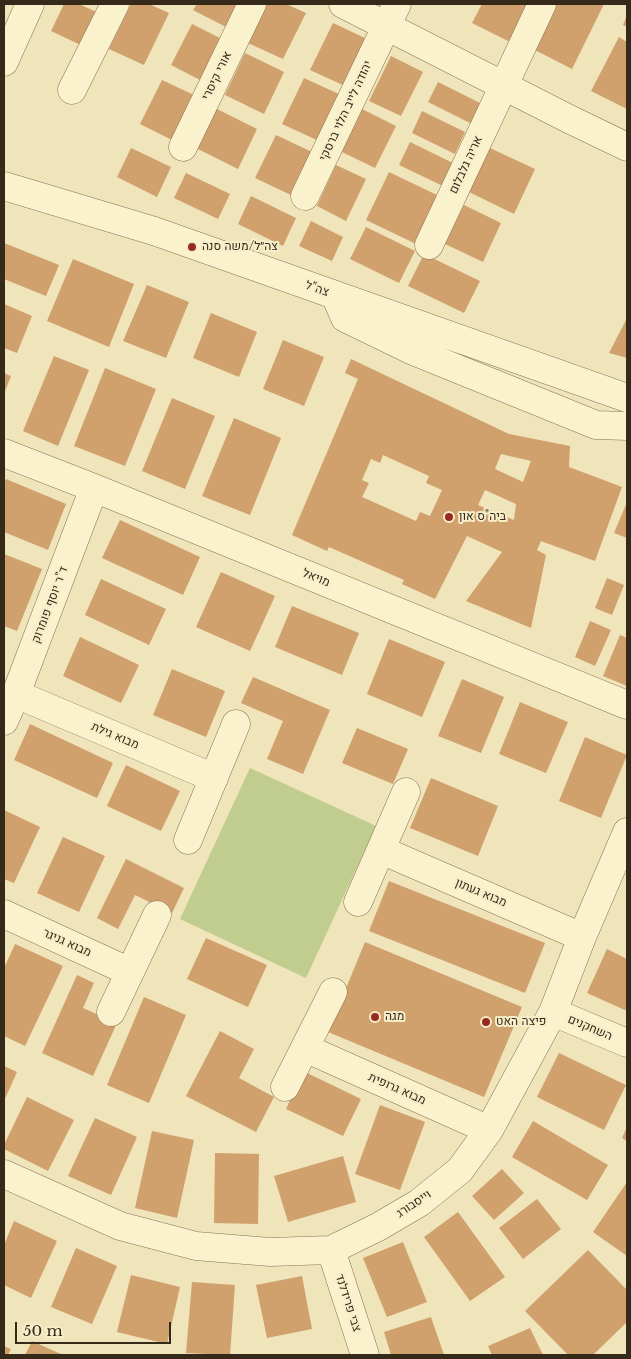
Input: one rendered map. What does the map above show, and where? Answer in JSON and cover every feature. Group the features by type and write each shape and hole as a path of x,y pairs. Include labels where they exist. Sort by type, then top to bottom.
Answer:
{"street":[{"path":"5,57 30,4"},
{"path":"72,90 115,4"},
{"name":"אורי קיסרי","path":"183,147 252,4"},
{"path":"343,4 391,15 503,86 627,147"},
{"name":"אריה גלבלום","path":"429,245 542,4"},
{"name":"יהודה לייב הלוי ברסקי","path":"305,196 391,15"},
{"name":"צה\"ל","path":"4,186 154,231 627,398"},
{"path":"335,295 345,318 411,350 596,425 627,426"},
{"name":"מויאל","path":"4,453 627,705"},
{"name":"ד\"ר יוסף פומרוק","path":"4,721 94,488"},
{"name":"מבוא גילת","path":"16,694 214,778"},
{"path":"188,840 236,724"},
{"path":"358,902 406,792"},
{"name":"וייסבורג","path":"4,1174 120,1226 196,1246 270,1252 331,1250 378,1227 419,1203 460,1170 489,1130 553,1012 582,937 627,832"},
{"name":"מבוא געתון","path":"380,850 582,937"},
{"name":"מבוא גניגר","path":"4,914 130,972"},
{"path":"111,1012 157,915"},
{"path":"285,1087 333,992"},
{"name":"השחקנים","path":"553,1012 627,1043"},
{"name":"מבוא גרופית","path":"305,1048 489,1130"},
{"name":"צבי פרידלנד","path":"331,1250 365,1355"}],"green space":[{"path":"250,768 376,826 306,978 180,919"}],"building":[{"path":"64,4 79,4 103,15 87,48 51,31"},
{"path":"131,4 149,4 169,13 144,65 109,49"},
{"path":"197,4 239,4 226,27 193,10"},
{"path":"267,4 286,4 306,13 283,59 248,43"},
{"path":"482,4 531,4 512,43 472,23"},
{"path":"556,4 604,4 572,69 533,49"},
{"path":"627,15 627,27 623,25"},
{"path":"333,23 367,39 345,86 310,70"},
{"path":"192,24 222,39 200,80 171,65"},
{"path":"619,37 627,42 627,109 591,91"},
{"path":"245,53 284,72 264,114 225,95"},
{"path":"391,56 423,72 401,116 369,101"},
{"path":"304,78 341,95 319,141 282,124"},
{"path":"162,80 196,96 174,141 140,124"},
{"path":"438,82 482,104 472,124 428,102"},
{"path":"215,108 257,129 238,169 196,148"},
{"path":"362,109 396,126 375,168 342,152"},
{"path":"422,111 465,132 455,154 412,133"},
{"path":"276,135 312,152 291,195 255,178"},
{"path":"410,142 455,164 445,187 399,165"},
{"path":"131,148 171,167 157,197 117,177"},
{"path":"490,148 535,169 514,214 469,192"},
{"path":"336,165 366,179 346,221 317,206"},
{"path":"389,172 439,196 416,244 366,220"},
{"path":"186,173 230,194 218,219 174,198"},
{"path":"251,196 296,218 283,246 238,224"},
{"path":"464,205 501,223 483,262 445,244"},
{"path":"311,221 343,237 332,261 299,246"},
{"path":"366,227 415,251 399,283 350,259"},
{"path":"4,243 59,265 46,296 4,279"},
{"path":"424,254 480,281 464,313 408,286"},
{"path":"73,259 134,284 109,347 47,321"},
{"path":"147,285 189,302 166,358 123,341"},
{"path":"4,304 32,316 17,353 4,348"},
{"path":"211,313 257,332 239,377 193,358"},
{"path":"627,318 627,358 609,353"},
{"path":"283,340 324,357 304,406 263,389"},
{"path":"54,356 89,370 58,446 23,431"},
{"path":"351,359 509,434 570,446 569,467 622,487 595,561 541,541 537,550 546,555 531,628 466,601 502,552 467,536 435,599 402,584 404,580 329,547 327,551 292,535 358,379 345,373","holes":["501,454 531,461 523,482 495,469","383,455 429,476 426,483 442,490 430,516 420,512 416,521 362,497 369,483 362,480 371,459 380,463","485,490 516,504 514,520 478,505"]},
{"path":"105,368 156,389 125,466 74,446"},
{"path":"4,373 11,376 4,394"},
{"path":"172,398 215,416 185,489 142,471"},
{"path":"234,418 281,438 250,515 202,496"},
{"path":"6,479 66,504 48,550 4,532 4,483"},
{"path":"627,502 627,538 614,533"},
{"path":"120,520 200,557 183,595 102,558"},
{"path":"4,554 42,569 17,631 4,626"},
{"path":"221,572 275,596 250,651 196,627"},
{"path":"607,578 624,585 612,615 595,608"},
{"path":"101,579 166,609 149,645 85,615"},
{"path":"292,606 359,633 342,675 275,647"},
{"path":"590,621 611,630 595,666 575,657"},
{"path":"620,635 627,638 627,686 603,676"},
{"path":"80,637 139,665 121,703 63,676"},
{"path":"389,639 445,662 422,717 367,694"},
{"path":"172,669 225,691 206,737 153,715"},
{"path":"253,677 330,710 303,774 267,759 283,721 241,703"},
{"path":"462,679 504,697 481,753 438,736"},
{"path":"520,702 568,722 546,773 499,754"},
{"path":"30,724 113,763 97,798 14,760"},
{"path":"357,728 408,749 393,784 342,763"},
{"path":"585,737 627,755 601,818 559,801"},
{"path":"126,765 180,791 161,831 107,806"},
{"path":"431,778 498,806 478,856 410,828"},
{"path":"4,810 40,827 14,883 4,879"},
{"path":"63,837 105,856 79,912 37,893"},
{"path":"126,859 184,888 172,913 135,895 118,929 97,918"},
{"path":"389,881 545,943 525,993 369,931"},
{"path":"206,938 267,965 248,1007 187,979"},
{"path":"365,942 522,1007 484,1097 328,1032"},
{"path":"15,944 63,966 25,1046 4,1036 4,968"},
{"path":"607,949 627,959 627,1011 587,993"},
{"path":"77,975 94,983 83,1008 117,1023 93,1076 42,1053"},
{"path":"144,997 186,1015 149,1103 107,1085"},
{"path":"220,1031 254,1049 239,1078 274,1097 256,1132 186,1096"},
{"path":"559,1053 626,1085 604,1130 537,1097"},
{"path":"4,1066 17,1072 4,1101"},
{"path":"303,1071 361,1099 343,1136 286,1109"},
{"path":"27,1097 74,1120 48,1171 4,1149 4,1145"},
{"path":"380,1105 425,1122 400,1190 355,1174"},
{"path":"95,1118 137,1137 111,1195 68,1176"},
{"path":"533,1121 608,1165 587,1200 512,1157"},
{"path":"627,1127 627,1141 622,1138"},
{"path":"152,1131 194,1140 177,1218 135,1208"},
{"path":"215,1153 259,1154 258,1224 214,1223"},
{"path":"343,1156 356,1202 288,1222 274,1176"},
{"path":"502,1169 524,1193 494,1220 472,1196"},
{"path":"627,1182 627,1256 593,1232"},
{"path":"537,1199 561,1229 523,1259 499,1228"},
{"path":"458,1212 505,1277 470,1301 424,1237"},
{"path":"14,1221 57,1241 31,1298 4,1285 4,1245"},
{"path":"403,1242 427,1302 387,1317 363,1258"},
{"path":"76,1248 117,1266 92,1324 51,1307"},
{"path":"588,1250 627,1290 627,1322 593,1355 568,1355 525,1311"},
{"path":"131,1275 180,1287 167,1344 117,1332"},
{"path":"302,1276 312,1329 267,1338 256,1285"},
{"path":"192,1282 235,1285 230,1355 186,1353"},
{"path":"431,1317 444,1355 391,1355 384,1332"},
{"path":"530,1328 543,1355 492,1355 488,1346"},
{"path":"32,1341 63,1355 25,1355"},
{"path":"4,1346 11,1349 8,1355 4,1355"}],"place":[{"name":"צה״ל/משה סנה","path":"192,247"},
{"name":"ביה\"ס און","path":"449,517"},
{"name":"מגה","path":"375,1017"},
{"name":"פיצה האט","path":"486,1022"}]}
